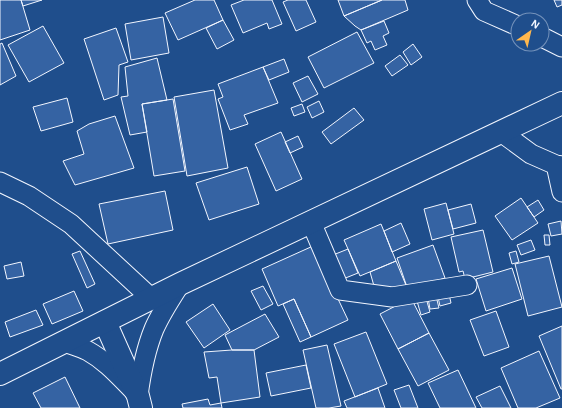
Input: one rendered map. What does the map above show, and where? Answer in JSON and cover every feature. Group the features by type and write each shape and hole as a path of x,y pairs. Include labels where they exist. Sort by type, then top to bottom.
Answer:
{"main road":[{"path":"0,374 180,284 562,103"},
{"path":"105,322 140,402"}],"street":[{"path":"477,0 484,11 510,22"},
{"path":"550,41 562,47"},
{"path":"501,132 531,154 559,166 562,192"},
{"path":"0,182 29,196 71,224 151,298"},
{"path":"311,222 340,290 392,297 467,285"},
{"path":"140,402 142,369 148,345 162,313 180,284"},
{"path":"65,342 87,350 111,367 140,402"}],"building":[{"path":"0,0 21,0 30,30 0,40"},
{"path":"21,0 42,0 23,6"},
{"path":"195,0 214,0 223,20 178,40 165,13"},
{"path":"244,0 272,0 282,24 269,29 267,23 243,33 231,5"},
{"path":"288,0 306,0 316,22 296,31 283,2"},
{"path":"338,0 382,0 344,16"},
{"path":"382,0 405,0 408,10 361,30 344,16"},
{"path":"554,0 562,0 562,5 557,7"},
{"path":"163,17 169,53 131,60 125,24"},
{"path":"223,20 234,40 217,49 206,28"},
{"path":"384,21 389,33 383,36 387,45 375,50 371,41 367,43 361,30"},
{"path":"43,26 64,63 29,82 8,45"},
{"path":"116,28 128,62 119,65 118,95 104,100 84,39"},
{"path":"357,32 374,63 324,88 308,57"},
{"path":"2,43 16,76 0,85 0,44"},
{"path":"413,44 422,57 411,65 403,52"},
{"path":"400,55 408,65 392,76 385,66"},
{"path":"157,58 167,100 142,104 147,132 130,135 121,97 128,96 125,67"},
{"path":"284,59 289,72 269,80 263,67"},
{"path":"263,67 278,103 244,115 248,124 230,130 218,99 223,97 218,84"},
{"path":"308,76 318,94 302,102 293,83"},
{"path":"214,90 228,168 187,176 174,97"},
{"path":"67,98 73,122 41,131 33,107"},
{"path":"173,99 185,171 154,176 142,104"},
{"path":"319,101 324,112 312,118 307,107"},
{"path":"302,104 305,112 294,116 291,108"},
{"path":"354,108 364,120 331,144 322,132"},
{"path":"115,116 134,168 75,185 63,161 84,154 77,131 89,124"},
{"path":"281,132 302,179 276,191 255,144"},
{"path":"298,136 303,147 290,153 285,142"},
{"path":"247,167 259,204 209,220 196,183"},
{"path":"165,191 173,230 108,244 99,204"},
{"path":"521,198 538,223 512,240 495,216"},
{"path":"538,200 544,210 534,217 527,207"},
{"path":"446,203 454,234 432,240 424,209"},
{"path":"471,204 476,223 453,229 448,210"},
{"path":"561,221 562,234 551,236 548,224"},
{"path":"401,223 410,244 392,252 384,231"},
{"path":"381,224 396,261 360,276 344,240"},
{"path":"483,230 493,272 465,279 463,271 459,272 451,237"},
{"path":"544,235 549,235 550,245 545,245"},
{"path":"531,240 535,250 521,255 517,245"},
{"path":"433,245 445,278 408,290 397,258"},
{"path":"313,246 348,320 311,337 294,299 278,306 262,269"},
{"path":"348,249 358,273 343,279 333,255"},
{"path":"80,251 95,284 87,288 72,254"},
{"path":"516,251 519,262 512,264 509,253"},
{"path":"549,256 562,307 528,316 515,264"},
{"path":"396,261 408,290 374,286 370,272"},
{"path":"21,262 24,276 7,279 4,266"},
{"path":"512,268 522,299 486,311 476,279"},
{"path":"263,286 273,304 261,310 251,291"},
{"path":"74,291 83,311 52,324 43,304"},
{"path":"449,294 451,303 440,306 438,297"},
{"path":"436,296 439,308 430,309 428,298"},
{"path":"411,298 429,333 398,349 380,314"},
{"path":"426,298 430,312 421,315 417,301"},
{"path":"294,299 311,337 300,342 283,304"},
{"path":"213,304 230,330 204,348 186,322"},
{"path":"36,310 43,325 10,337 5,322"},
{"path":"496,311 509,347 484,356 470,320"},
{"path":"265,314 279,337 254,350 232,350 225,335"},
{"path":"562,326 562,389 561,389 539,336"},
{"path":"366,332 387,384 355,397 334,344"},
{"path":"429,333 449,370 418,386 398,349"},
{"path":"327,345 341,406 316,408 303,350"},
{"path":"254,350 260,397 221,403 217,377 209,378 204,352"},
{"path":"539,351 560,398 536,408 518,408 501,368"},
{"path":"306,365 311,388 271,396 266,373"},
{"path":"458,370 476,408 440,408 428,383"},
{"path":"65,377 80,408 41,408 33,393"},
{"path":"409,385 418,408 401,408 394,390"},
{"path":"500,386 511,408 482,408 476,397"},
{"path":"378,388 385,408 347,408 344,401"},
{"path":"208,399 210,405 221,403 222,408 183,408 182,404"}]}
